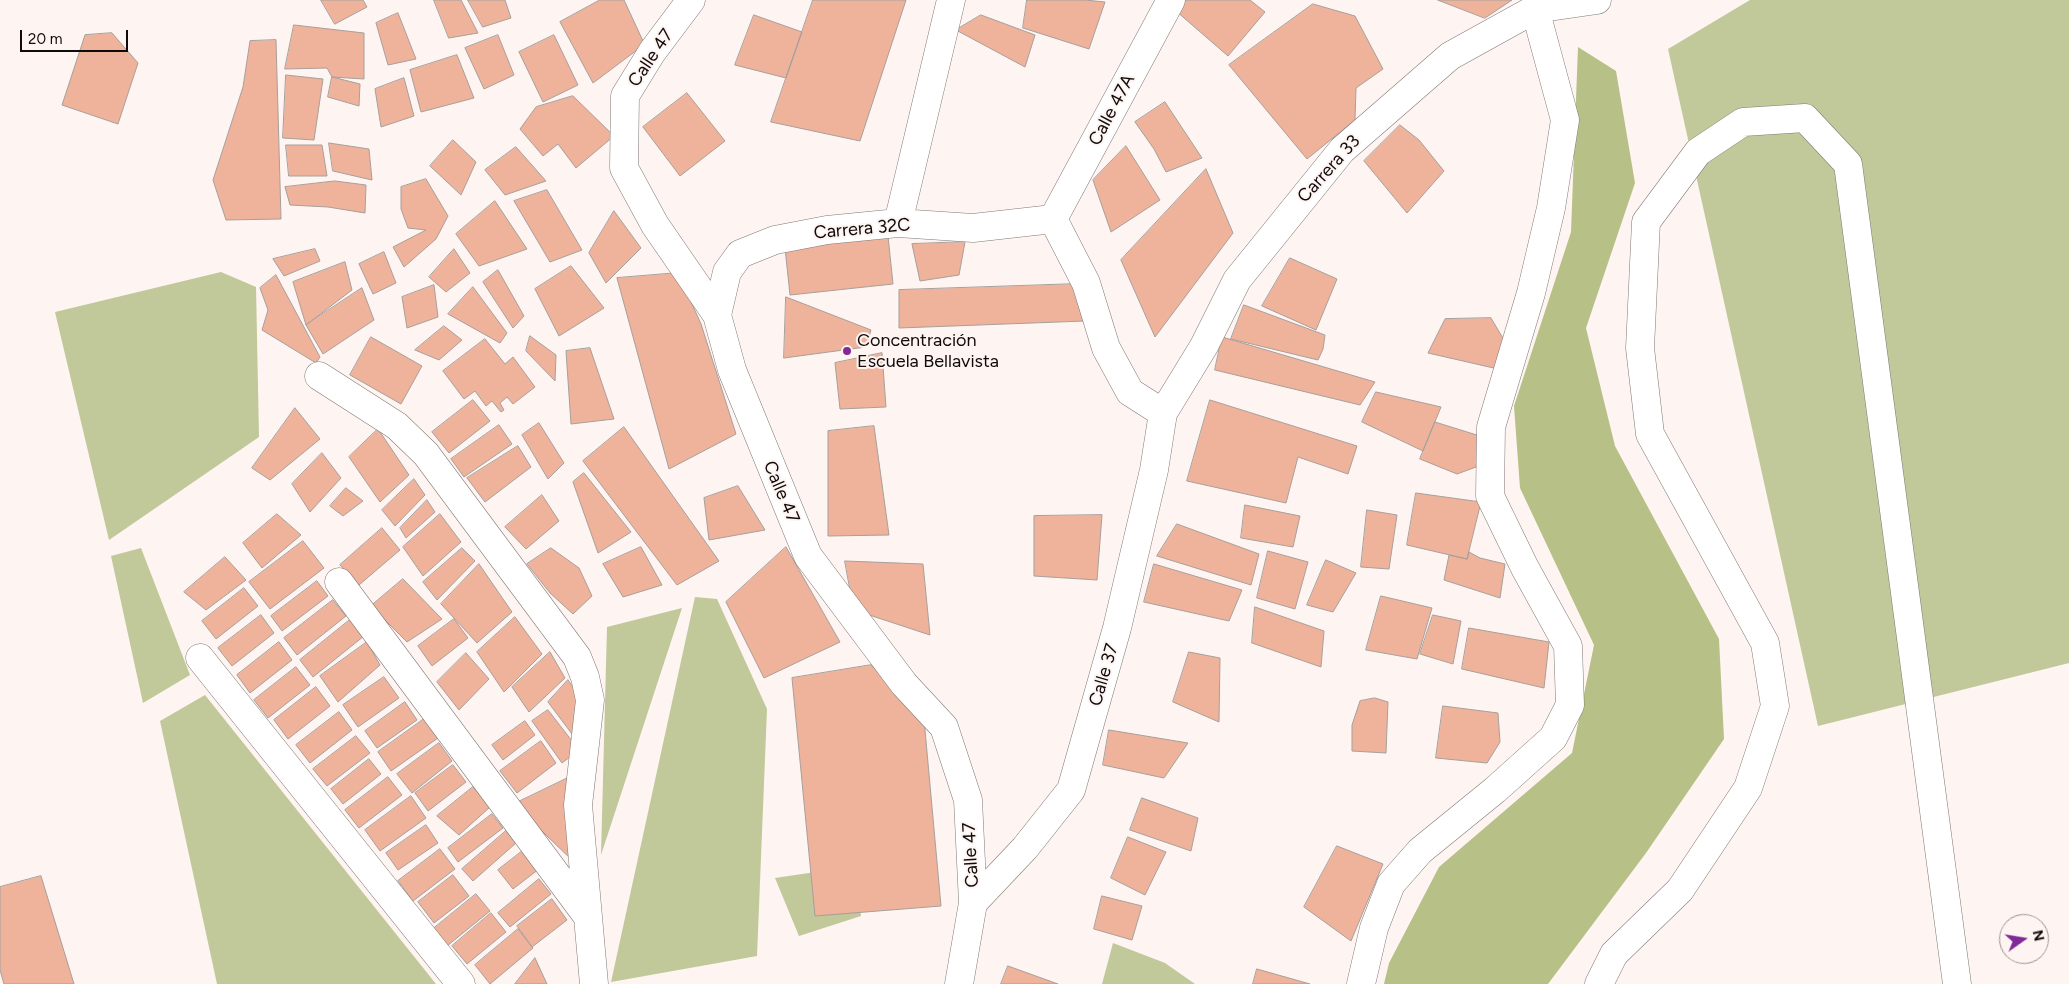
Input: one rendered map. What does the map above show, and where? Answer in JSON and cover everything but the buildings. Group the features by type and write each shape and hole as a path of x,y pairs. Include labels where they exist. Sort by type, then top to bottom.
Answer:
{"street":[{"name":"Calle 47","path":"691,0 652,52 625,96 624,168 655,224 717,315 732,370 808,556 904,684 944,727 968,800 973,904 959,984"},
{"path":"898,223 951,0"},
{"name":"Calle 47A","path":"1053,219 1172,0"},
{"name":"Carrera 33","path":"1163,412 1204,346 1237,280 1342,150 1450,56 1535,8 1597,0"},
{"path":"1361,984 1374,928 1391,884 1420,850 1495,790 1553,738 1570,705 1568,646 1524,568 1490,496 1491,427 1531,294 1551,208 1565,120 1535,8"},
{"path":"1599,984 1614,954 1680,890 1748,788 1775,706 1765,642 1650,434 1640,348 1646,222 1698,152 1743,122 1805,118 1848,164 1957,984"},
{"name":"Carrera 32C","path":"717,315 728,272 740,254 784,238 827,230 898,223 973,228 1053,219"},
{"path":"1053,219 1086,283 1106,348 1130,392 1163,412"},
{"path":"319,376 397,426 426,454 577,657 585,677 590,700 578,805 594,984"},
{"name":"Calle 37","path":"973,904 1025,848 1071,790 1117,628 1154,470 1163,412"},
{"path":"339,582 588,917"},
{"path":"200,658 461,984"}],"green space":[{"path":"1750,0 2069,0 2069,663 1818,726 1668,49"},
{"path":"1578,47 1616,71 1635,183 1586,328 1615,446 1719,639 1724,739 1646,853 1548,984 1384,984 1389,963 1439,867 1572,753 1594,645 1520,488 1514,406 1571,232"},
{"path":"221,272 256,287 259,437 109,540 55,312"},
{"path":"141,548 190,675 143,703 111,556"},
{"path":"695,597 717,599 767,709 757,956 611,982"},
{"path":"682,608 601,855 607,627"},
{"path":"205,695 436,984 217,984 160,721"},
{"path":"856,866 861,916 799,936 775,878"},
{"path":"1113,943 1165,963 1195,984 1102,984"}],"place":[{"name":"Concentración Escuela Bellavista","path":"847,351"}]}
